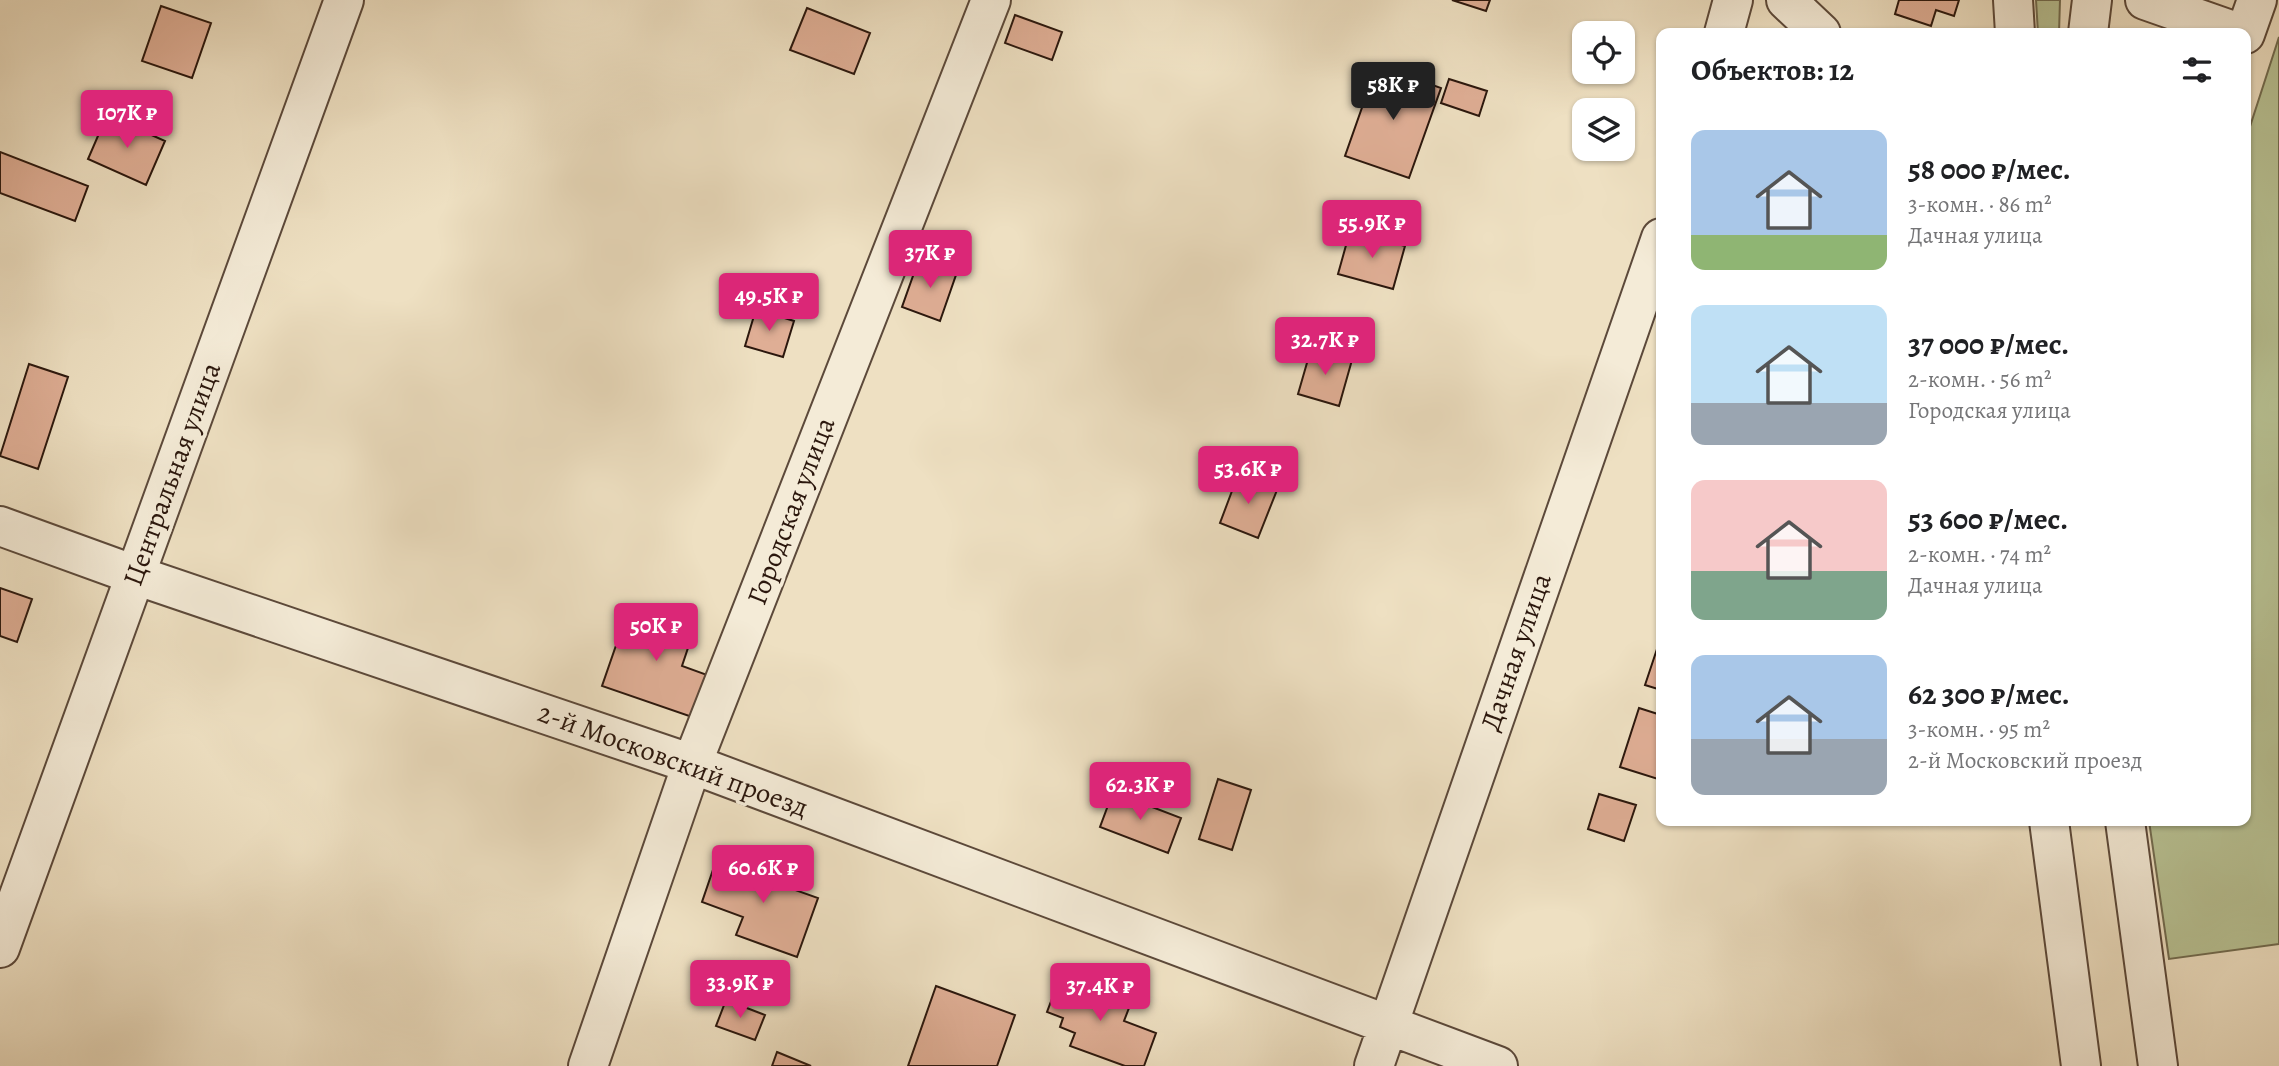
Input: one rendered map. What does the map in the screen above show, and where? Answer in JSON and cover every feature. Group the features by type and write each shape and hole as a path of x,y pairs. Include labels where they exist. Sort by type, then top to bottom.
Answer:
{"street":[{"name":"Центральная улица","path":"0,948 344,0"},
{"name":"Городская улица","path":"589,1066 692,764 991,0"},
{"path":"1725,28 1733,0"},
{"path":"1786,0 1816,28"},
{"path":"2013,0 2015,28"},
{"path":"2089,28 2092,0"},
{"path":"2146,0 2225,28"},
{"path":"2247,28 2257,0"},
{"name":"Дачная улица","path":"1374,1066 1656,252"},
{"name":"2-й Московский проезд","path":"0,526 135,575 692,764 1498,1066"},
{"path":"2050,826 2081,1066"},
{"path":"2126,826 2158,1066"}],"green space":[{"path":"2036,0 2060,0 2059,28 2038,28"},
{"path":"2279,37 2279,944 2169,959 2150,826 2251,826 2251,123"}],"building":[{"path":"1452,0 1490,0 1486,11"},
{"path":"1899,0 1959,0 1954,16 1936,10 1931,26 1895,14"},
{"path":"161,6 211,23 192,78 142,61"},
{"path":"807,8 870,33 854,74 790,50"},
{"path":"1015,15 1062,32 1052,60 1005,43"},
{"path":"1377,65 1441,88 1409,178 1345,156"},
{"path":"1449,79 1487,91 1479,116 1441,103"},
{"path":"107,115 165,141 146,185 88,159"},
{"path":"0,152 88,186 75,221 0,193"},
{"path":"1350,231 1405,246 1393,289 1338,274"},
{"path":"919,259 957,272 940,321 902,307"},
{"path":"756,309 794,321 783,357 745,346"},
{"path":"1311,349 1352,360 1339,406 1298,394"},
{"path":"29,364 68,377 38,469 0,456"},
{"path":"1238,475 1277,490 1258,538 1220,523"},
{"path":"0,588 32,599 17,642 0,636"},
{"path":"630,605 695,627 682,666 710,676 695,718 602,686"},
{"path":"1656,652 1656,688 1645,685"},
{"path":"1639,708 1656,713 1656,778 1620,767"},
{"path":"1218,779 1251,790 1232,850 1199,839"},
{"path":"1113,792 1181,818 1168,853 1100,827"},
{"path":"1599,794 1636,805 1624,841 1588,829"},
{"path":"766,856 789,864 781,885 818,898 797,957 736,935 743,917 702,902 716,861 758,876"},
{"path":"1061,975 1132,1000 1124,1021 1156,1033 1144,1066 1125,1066 1070,1046 1075,1033 1060,1027 1063,1018 1047,1012"},
{"path":"936,986 1015,1015 997,1066 908,1066"},
{"path":"726,1000 765,1015 755,1040 716,1026"},
{"path":"777,1052 811,1066 772,1066"}]}
